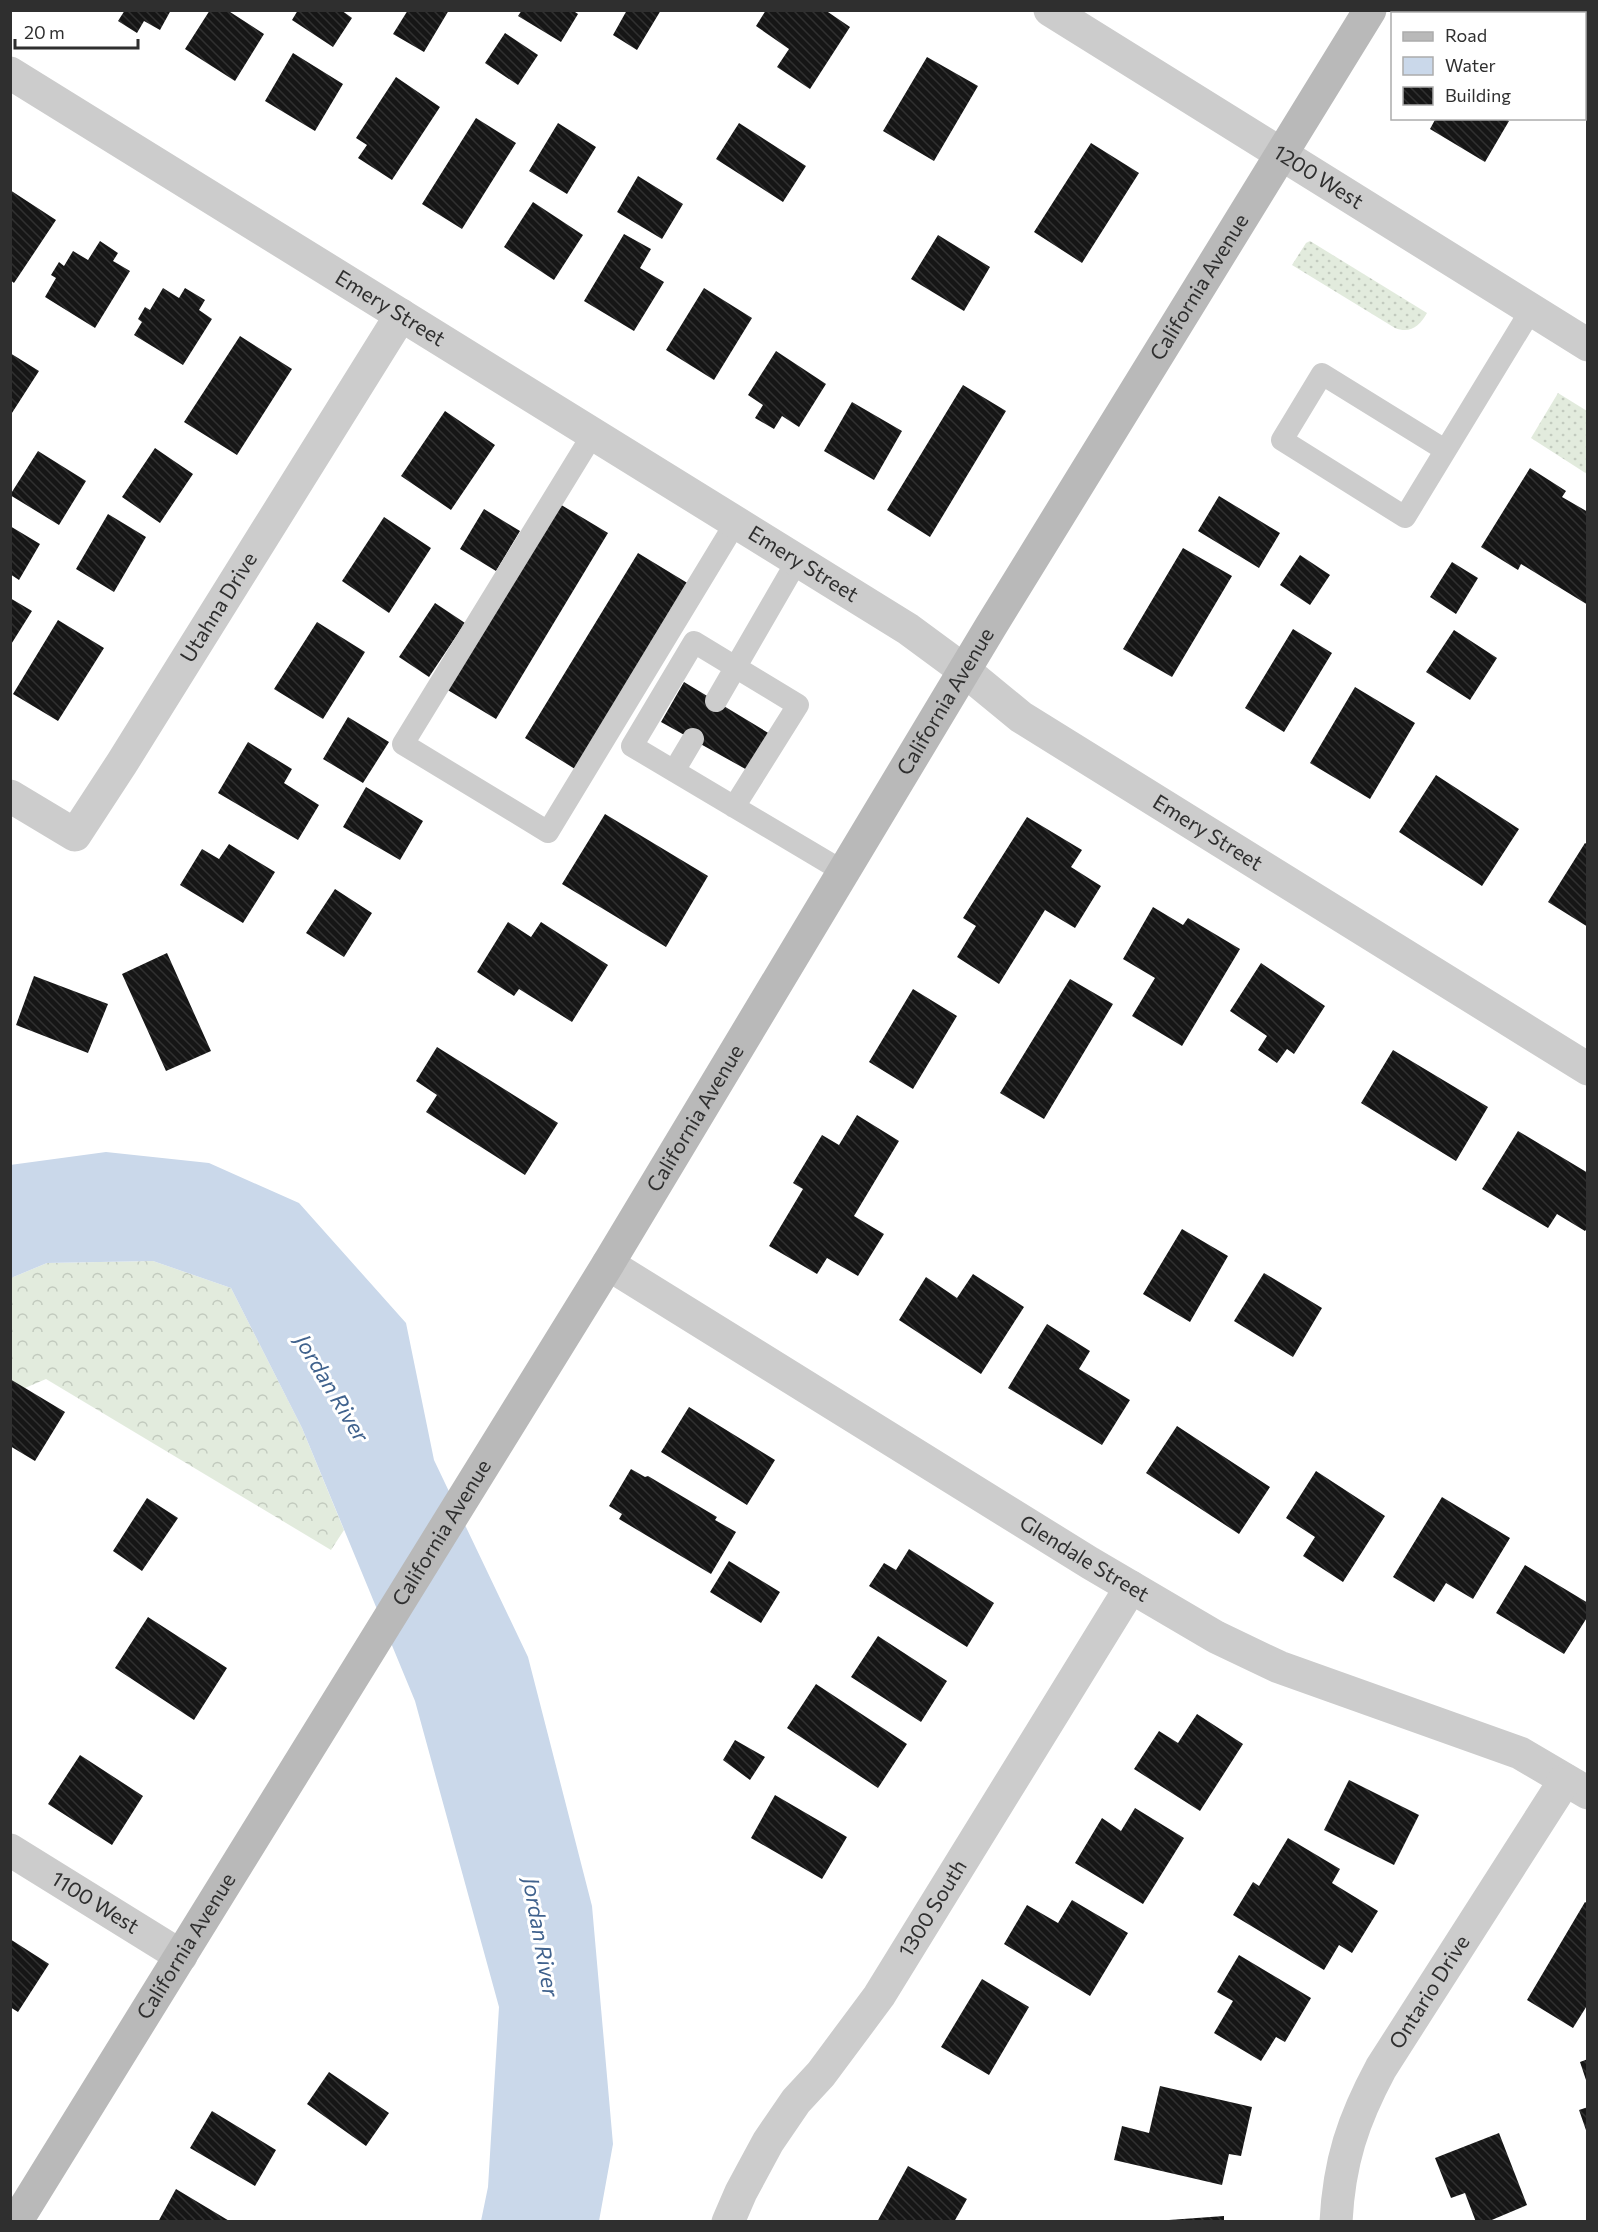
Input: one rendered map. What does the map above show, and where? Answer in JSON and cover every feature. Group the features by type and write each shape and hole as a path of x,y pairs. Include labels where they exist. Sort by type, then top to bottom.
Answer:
{"main road":[{"name":"California Avenue","path":"16,2222 608,1264 964,671 1370,10"}],"street":[{"name":"1200 West","path":"1050,10 1587,345"},
{"name":"Emery Street","path":"10,73 908,629 1022,717 1587,1069"},
{"name":"Utahna Drive","path":"10,796 75,835 401,315"},
{"name":"Glendale Street","path":"608,1264 1131,1587 1216,1637 1279,1667 1520,1753 1576,1786"},
{"name":"1300 South","path":"728,2222 768,2142 796,2101 820,2074 879,1996 1131,1587"},
{"name":"Ontario Drive","path":"1336,2222 1338,2189 1349,2138 1360,2108 1381,2068 1576,1786"},
{"name":"1100 West","path":"10,1850 180,1956"}],"lane":[{"path":"1445,450 1322,374 1282,440 1405,517 1531,310"},
{"path":"593,434 403,744 548,832 736,522"},
{"path":"716,701 797,561"},
{"path":"734,807 798,705 693,642 632,746 734,807 844,872"},
{"path":"674,771 693,740"}],"green space":[{"path":"1310,241 1427,313 1424,318 1414,328 1400,330 1395,328 1292,265 1306,243"},
{"path":"1558,393 1587,411 1587,474 1531,438"},
{"path":"153,1261 231,1288 302,1428 344,1530 331,1550 46,1379 11,1394 11,1278 47,1263"}],"water":[{"name":"Jordan River","path":"106,1152 209,1163 299,1203 406,1323 434,1460 528,1657 592,1906 613,2144 599,2221 481,2221 488,2187 499,2007 415,1701 302,1428 231,1288 153,1261 47,1263 11,1278 10,1165"}],"building":[{"path":"125,10 171,10 160,30 144,21 137,33 118,21"},
{"path":"210,10 227,10 264,34 235,81 185,49"},
{"path":"298,10 341,10 352,18 333,47 292,20"},
{"path":"408,10 449,10 424,52 393,34"},
{"path":"522,10 572,10 578,14 561,42 518,16"},
{"path":"627,10 661,10 637,50 613,35"},
{"path":"766,10 825,10 850,27 810,89 777,67 789,49 756,26"},
{"path":"505,33 538,55 518,85 485,63"},
{"path":"293,53 343,84 315,131 265,101"},
{"path":"927,57 978,86 934,161 883,131"},
{"path":"1586,64 1588,65 1588,117 1586,116"},
{"path":"396,77 440,107 392,180 358,158 367,145 356,138"},
{"path":"476,118 516,143 462,229 422,204"},
{"path":"1435,120 1509,121 1485,162 1430,129"},
{"path":"558,123 596,147 567,194 529,171"},
{"path":"739,123 806,166 783,202 716,159"},
{"path":"1091,143 1139,173 1082,263 1034,232"},
{"path":"638,176 683,204 662,239 617,212"},
{"path":"10,190 56,220 14,283 10,280"},
{"path":"533,202 583,235 554,280 504,247"},
{"path":"624,234 651,249 640,268 664,282 634,331 584,301"},
{"path":"938,235 990,267 964,311 911,279"},
{"path":"100,241 118,253 113,261 130,271 95,328 45,297 56,278 51,275 59,262 64,266 73,251 88,260"},
{"path":"163,288 179,298 185,288 205,300 199,310 212,319 183,365 134,335 142,322 138,319 145,307 150,310"},
{"path":"704,288 752,318 714,380 666,350"},
{"path":"240,336 292,369 237,455 184,422"},
{"path":"776,351 826,384 799,427 782,416 774,429 755,418 763,405 748,395"},
{"path":"10,353 39,371 10,416"},
{"path":"963,385 1006,411 930,537 887,510"},
{"path":"852,402 902,431 874,480 824,451"},
{"path":"445,411 495,445 451,510 401,476"},
{"path":"155,448 193,474 160,523 122,497"},
{"path":"38,451 86,481 59,525 10,495"},
{"path":"1530,468 1566,491 1562,497 1588,512 1588,605 1521,564 1518,570 1481,547"},
{"path":"1219,496 1280,533 1259,568 1198,531"},
{"path":"558,503 608,533 496,719 446,689"},
{"path":"484,509 520,531 496,571 460,549"},
{"path":"108,514 146,537 114,592 76,569"},
{"path":"384,517 431,548 389,613 342,581"},
{"path":"10,526 40,544 19,580 10,574"},
{"path":"1183,548 1232,576 1172,677 1123,649"},
{"path":"638,553 689,584 575,769 525,738"},
{"path":"1300,555 1330,575 1310,605 1280,585"},
{"path":"1452,562 1478,578 1456,614 1430,597"},
{"path":"10,598 32,611 10,646"},
{"path":"435,603 465,623 429,677 399,657"},
{"path":"58,620 104,648 58,721 13,694"},
{"path":"317,622 365,652 323,719 274,689"},
{"path":"1293,629 1332,653 1284,732 1245,708"},
{"path":"1454,630 1497,658 1470,700 1426,672"},
{"path":"684,682 770,734 749,771 661,722"},
{"path":"1355,687 1415,723 1370,799 1310,763"},
{"path":"348,717 389,742 363,783 323,759"},
{"path":"248,742 292,769 284,783 319,805 298,840 218,793"},
{"path":"1436,775 1519,829 1482,886 1399,832"},
{"path":"366,787 423,821 400,860 343,827"},
{"path":"605,814 708,876 666,947 562,884"},
{"path":"1027,817 1082,850 1071,867 1101,886 1075,928 1045,910 999,984 957,957 976,926 963,918"},
{"path":"1585,843 1588,845 1588,927 1548,902"},
{"path":"229,844 275,872 243,923 180,885 202,849 219,859"},
{"path":"335,889 372,913 344,957 306,933"},
{"path":"1153,907 1183,925 1188,918 1240,949 1182,1046 1132,1016 1155,978 1123,959"},
{"path":"508,922 531,937 541,922 608,965 572,1022 519,989 514,996 477,972"},
{"path":"167,953 211,1051 166,1071 122,974"},
{"path":"1261,963 1325,1006 1294,1054 1287,1049 1277,1063 1258,1050 1267,1036 1230,1011"},
{"path":"34,976 108,1004 88,1053 16,1025"},
{"path":"1070,979 1113,1004 1044,1119 1000,1093"},
{"path":"913,989 957,1016 913,1089 869,1062"},
{"path":"437,1047 558,1123 525,1175 426,1112 437,1095 416,1081"},
{"path":"1393,1050 1488,1107 1456,1161 1361,1103"},
{"path":"857,1115 899,1141 854,1216 884,1234 858,1276 827,1258 817,1274 769,1246 803,1189 793,1183 822,1135 839,1145"},
{"path":"1518,1131 1588,1173 1588,1227 1585,1231 1557,1214 1548,1228 1482,1189"},
{"path":"1182,1229 1228,1256 1190,1322 1143,1294"},
{"path":"1264,1273 1322,1308 1293,1357 1234,1321"},
{"path":"973,1274 1024,1307 981,1374 899,1320 926,1277 957,1298"},
{"path":"1047,1324 1090,1351 1079,1369 1130,1400 1102,1445 1008,1388"},
{"path":"10,1379 65,1412 35,1461 10,1446"},
{"path":"689,1407 775,1460 747,1505 661,1452"},
{"path":"1177,1426 1270,1487 1239,1534 1146,1473"},
{"path":"631,1469 645,1477 648,1476 717,1517 715,1520 736,1532 711,1574 619,1519 622,1514 609,1506"},
{"path":"1316,1471 1385,1516 1343,1582 1303,1556 1315,1537 1286,1518"},
{"path":"1442,1497 1510,1538 1473,1599 1446,1583 1434,1602 1393,1577"},
{"path":"147,1498 178,1518 142,1571 113,1551"},
{"path":"909,1549 994,1603 967,1647 869,1586 884,1563 896,1570"},
{"path":"729,1561 780,1592 761,1623 710,1592"},
{"path":"1525,1565 1588,1603 1588,1616 1564,1654 1496,1613"},
{"path":"148,1617 227,1668 194,1720 115,1668"},
{"path":"878,1636 947,1681 921,1722 851,1677"},
{"path":"816,1684 907,1744 878,1788 787,1728"},
{"path":"1197,1714 1243,1744 1200,1811 1134,1769 1159,1731 1178,1743"},
{"path":"735,1740 765,1757 750,1780 723,1760"},
{"path":"80,1755 143,1796 112,1845 48,1804"},
{"path":"1349,1780 1419,1815 1394,1865 1324,1830"},
{"path":"775,1795 847,1837 822,1879 751,1838"},
{"path":"1135,1808 1184,1838 1143,1904 1075,1863 1102,1818 1121,1831"},
{"path":"1288,1838 1340,1869 1332,1883 1378,1911 1352,1953 1339,1945 1324,1970 1233,1915 1253,1882 1259,1886"},
{"path":"1072,1900 1128,1933 1090,1996 1004,1944 1027,1905 1058,1923"},
{"path":"1585,1902 1588,1904 1588,2004 1573,2028 1527,2000"},
{"path":"10,1939 49,1964 18,2012 10,2007"},
{"path":"1239,1955 1311,1998 1285,2042 1276,2037 1261,2061 1214,2033 1233,2001 1217,1992"},
{"path":"982,1979 1029,2007 989,2075 941,2047"},
{"path":"1588,2059 1588,2083 1587,2083 1580,2062"},
{"path":"329,2072 389,2113 366,2146 307,2104"},
{"path":"1160,2086 1252,2107 1241,2156 1229,2154 1222,2185 1114,2160 1122,2126 1149,2133"},
{"path":"1588,2107 1588,2133 1587,2133 1579,2110"},
{"path":"212,2111 276,2150 255,2186 190,2148"},
{"path":"1499,2133 1527,2205 1487,2222 1476,2222 1465,2193 1451,2198 1435,2158"},
{"path":"908,2166 967,2199 954,2222 877,2222"},
{"path":"176,2189 231,2222 158,2222"},
{"path":"1224,2216 1224,2222 1169,2222 1169,2220"}]}
